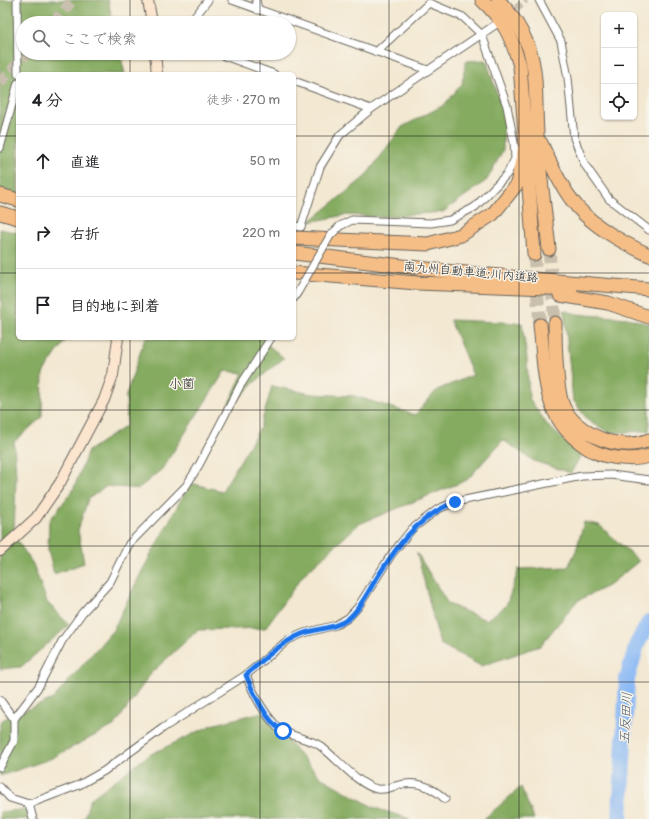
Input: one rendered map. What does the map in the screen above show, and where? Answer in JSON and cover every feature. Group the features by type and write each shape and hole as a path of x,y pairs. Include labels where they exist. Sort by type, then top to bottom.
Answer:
{"highway":[{"path":"482,0 499,17 513,43 520,66 549,249"},
{"path":"498,0 508,11 522,32 530,50 534,75 531,138 534,254"},
{"path":"296,238 428,244 461,235 493,214 517,184 531,138"},
{"path":"531,138 558,179 584,213 617,239 649,255"},
{"path":"0,195 16,199"},
{"path":"0,214 16,218"},
{"name":"南九州自動車道;川内道路","path":"296,253 444,271 649,289"},
{"name":"南九州自動車道;川内道路","path":"296,273 357,279 649,293"},
{"path":"357,279 434,288 545,293 579,297 608,303 649,317"},
{"path":"555,323 555,349 558,380 563,407 567,413 590,434 604,440 622,445 643,443 649,440"},
{"path":"540,325 544,374 549,394 556,417 568,433 592,452 617,458 649,456"}],"street":[{"path":"17,0 17,16"},
{"path":"148,0 151,16"},
{"path":"195,16 208,0"},
{"path":"232,0 275,16"},
{"path":"256,0 258,10"},
{"path":"539,0 561,40 568,78 574,138 585,166 609,199 649,230"},
{"path":"296,295 330,236 340,226 352,220 431,223 450,220 475,207 507,174 515,159 514,142 507,106 482,35 463,17 429,3 376,52"},
{"path":"296,24 428,70"},
{"path":"296,226 301,227 320,167 340,136 371,109 495,25"},
{"path":"18,60 18,72"},
{"path":"156,60 157,72"},
{"path":"235,60 268,72"},
{"path":"296,82 371,109"},
{"path":"0,148 16,90"},
{"path":"0,551 36,518 60,483 104,400 113,375 118,340"},
{"path":"14,719 39,686 62,641 78,619 110,582 129,544 186,486 199,465 240,386 270,340"},
{"path":"0,787 10,798 28,804 79,785 104,771 163,728 246,675 288,640 304,633 336,625 348,618 358,607 391,555 412,530 438,509 455,502 582,476 611,475 649,480"},
{"path":"246,675 261,705 278,729 316,744 333,755 360,781 377,789 386,789 404,784 420,784 434,789 445,799"},
{"path":"0,700 14,719 14,741 0,767"},
{"path":"28,804 33,819"}],"green space":[{"path":"0,0 108,0 111,16 16,16 16,60 122,60 125,72 16,72 16,194 0,188"},
{"path":"486,60 504,114 503,150 487,180 443,212 380,217 346,215 309,222 365,177 402,127 444,105 462,84 466,61"},
{"path":"0,229 16,233 16,340 66,340 43,373 42,417 14,442 16,477 14,536 33,564 47,602 69,625 21,667 0,669 0,348 2,341"},
{"path":"564,310 576,314 628,318 649,324 649,431 609,433 587,419 573,400"},
{"path":"450,320 522,323 527,359 529,398 548,426 581,455 571,473 534,461 503,440 467,480 359,524 304,574 265,628 198,630 151,673 115,725 50,759 0,776 0,722 53,699 113,630 143,569 190,483 222,491 260,428 272,386 312,394 355,396 415,415 437,390 473,375"},
{"path":"144,340 266,340 269,346 284,358 255,382 224,414 243,373 225,371 162,469 138,489 107,486 88,499 78,530 84,563 54,574 48,550 49,521 73,490 88,451 127,425 126,395"},
{"path":"584,522 599,525 639,561 608,586 577,601 540,646 481,666 440,644 417,553 448,604 486,620 506,606 519,569 568,567 576,551"},
{"path":"262,712 320,777 375,808 410,819 84,819 90,799 149,755 212,725"},
{"path":"521,787 534,819 484,819"},
{"path":"27,809 27,819 0,819 0,812"}],"waterway":[{"name":"五反田川","path":"620,819 627,679 637,644 649,622"}],"tunnel":[{"path":"59,16 73,0"},
{"path":"508,15 526,0"},
{"path":"0,83 21,60"},
{"path":"549,249 555,323"},
{"path":"534,254 540,325"}],"district":[{"name":"小薗","path":"182,383"}],"route":[{"path":"283,731 278,729 269,717 251,688 246,675 288,640 304,633 336,625 348,618 358,607 391,555 412,530 438,509 455,502"}]}
